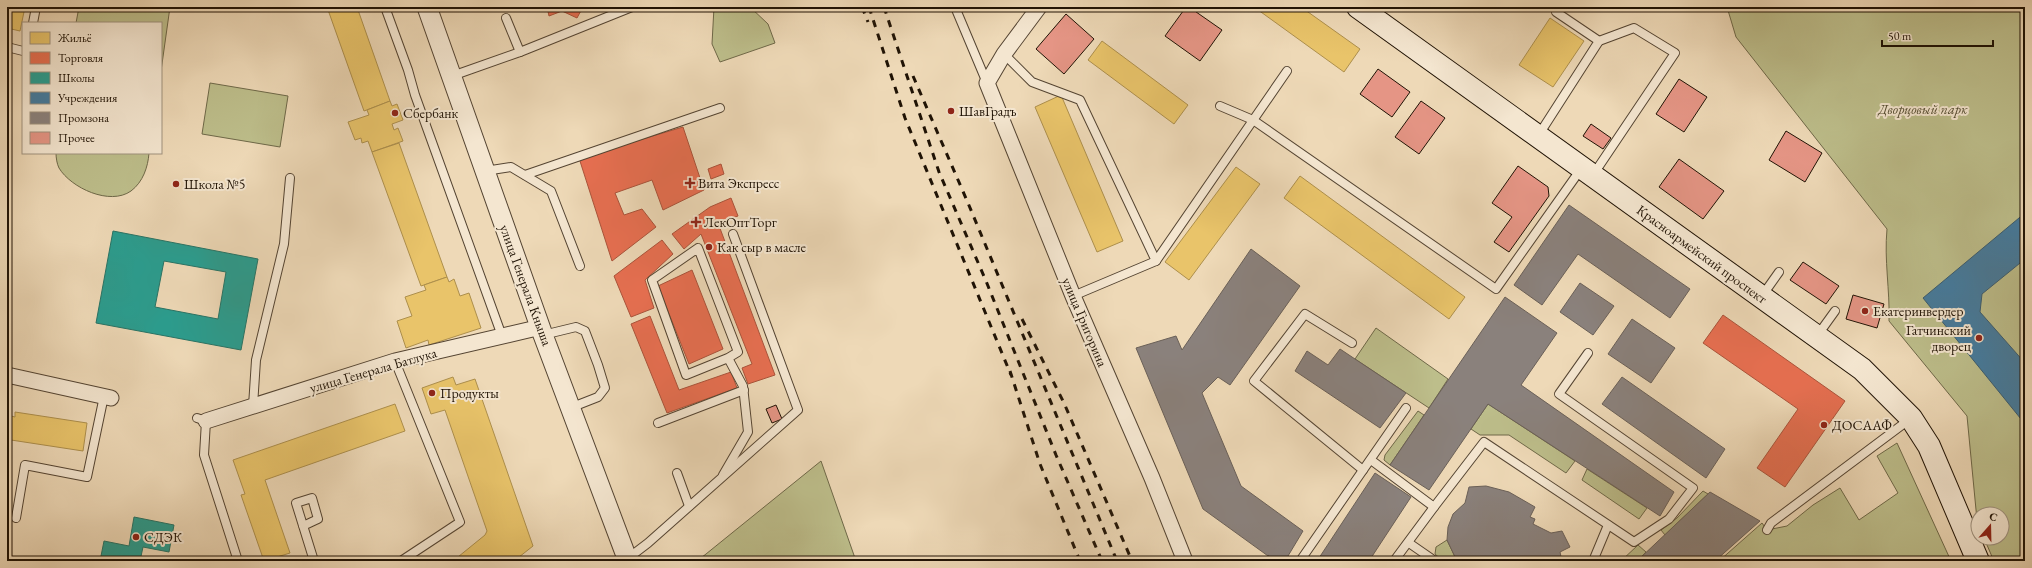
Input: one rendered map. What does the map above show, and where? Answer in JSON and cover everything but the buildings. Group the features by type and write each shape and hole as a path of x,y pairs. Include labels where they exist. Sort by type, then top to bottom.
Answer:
{"main road":[{"name":"Красноармейский проспект","path":"1368,10 1587,172 1862,369 1911,418 1929,446 1978,561"}],"street":[{"name":"улица Генерала Кныша","path":"427,7 484,171 626,560"},
{"path":"987,83 1004,54 1039,7"},
{"name":"улица Григорина","path":"987,83 1073,296 1152,478 1185,561"},
{"name":"улица Генерала Батлука","path":"202,420 253,406 395,361 502,336 542,331"},
{"path":"7,375 108,397"}],"lane":[{"path":"33,22 36,7"},
{"path":"386,7 408,70 414,96 502,336"},
{"path":"452,76 520,52 632,7"},
{"path":"955,7 987,83"},
{"path":"1556,12 1600,41"},
{"path":"506,18 520,52"},
{"path":"1220,106 1253,120 1496,289 1587,172 1676,53 1634,28 1600,41 1538,136"},
{"path":"7,47 22,51"},
{"path":"1004,54 1032,82 1080,100 1156,261"},
{"path":"1073,296 1156,261 1287,71"},
{"path":"525,175 720,108"},
{"path":"484,171 511,167 551,191 580,266"},
{"path":"253,406 256,360 284,244 290,178"},
{"path":"626,560 648,543 798,410 732,234"},
{"path":"698,248 738,352 728,358 686,375 652,280 698,248"},
{"path":"1761,297 1779,272"},
{"path":"1816,336 1835,311"},
{"path":"1352,343 1305,314 1254,381 1363,470"},
{"path":"542,331 576,327 581,328 585,331 598,365 605,388 598,397 570,408"},
{"path":"1394,561 1484,442 1634,542 1669,519 1693,488 1559,394 1588,353"},
{"path":"724,475 748,432 744,390 728,358"},
{"path":"395,361 460,522 401,561"},
{"path":"658,423 744,390"},
{"path":"16,518 25,465 87,477 108,397"},
{"path":"1300,561 1406,408"},
{"path":"1767,530 1771,523 1911,418"},
{"path":"202,420 204,455 238,561"},
{"path":"1371,460 1434,507"},
{"path":"677,473 689,506"},
{"path":"1593,561 1608,524"},
{"path":"303,526 314,561"},
{"path":"1409,543 1435,561"}],"green space":[{"path":"79,7 170,7 162,64 162,22 76,22"},
{"path":"714,7 750,7 768,24 775,43 720,62 712,44"},
{"name":"Дворцовый парк","path":"1727,7 2025,7 2025,561 1994,561 1987,546 2010,546 2010,506 1976,506 1967,416 1889,321 1886,252 1887,229 1736,37"},
{"path":"210,83 288,96 280,147 202,134"},
{"path":"56,154 149,154 146,169 139,183 131,191 113,197 92,193 72,182 59,168"},
{"path":"1376,328 1448,379 1429,408 1355,359"},
{"path":"1488,404 1575,461 1566,473 1509,435 1480,435 1471,429"},
{"path":"1418,411 1424,415 1390,465 1384,460 1385,455"},
{"path":"1897,443 1951,561 1719,561 1762,523 1767,530 1787,526 1813,505 1840,488 1859,520 1898,493 1877,456"},
{"path":"821,461 856,561 697,561 706,554"},
{"path":"1587,469 1647,508 1639,519 1582,480"},
{"path":"1703,491 1708,494 1665,535 1661,530 1677,518"},
{"path":"1447,540 1456,559 1459,561 1443,561 1435,554 1436,547"},
{"path":"1638,545 1646,552 1637,561 1621,561"}],"railway":[{"path":"862,7 868,22"},
{"path":"869,7 905,118 1011,375"},
{"path":"884,7 939,172 986,281 1056,455 1102,561"},
{"path":"913,76 968,203 1117,561"},
{"path":"1022,319 1064,403 1132,561"},
{"path":"1010,371 1040,464 1080,561"}],"place":[{"name":"ШавГрадъ","path":"951,111"},
{"name":"Сбербанк","path":"395,113"},
{"name":"Вита Экспресс","path":"690,183"},
{"name":"Школа №5","path":"176,184"},
{"name":"ЛекОптТорг","path":"696,222"},
{"name":"Как сыр в масле","path":"709,247"},
{"name":"Екатеринвердер","path":"1865,311"},
{"name":"Гатчинский дворец","path":"1979,338"},
{"name":"Продукты","path":"432,393"},
{"name":"ДОСААФ","path":"1824,425"},
{"name":"СДЭК","path":"136,537"}]}
